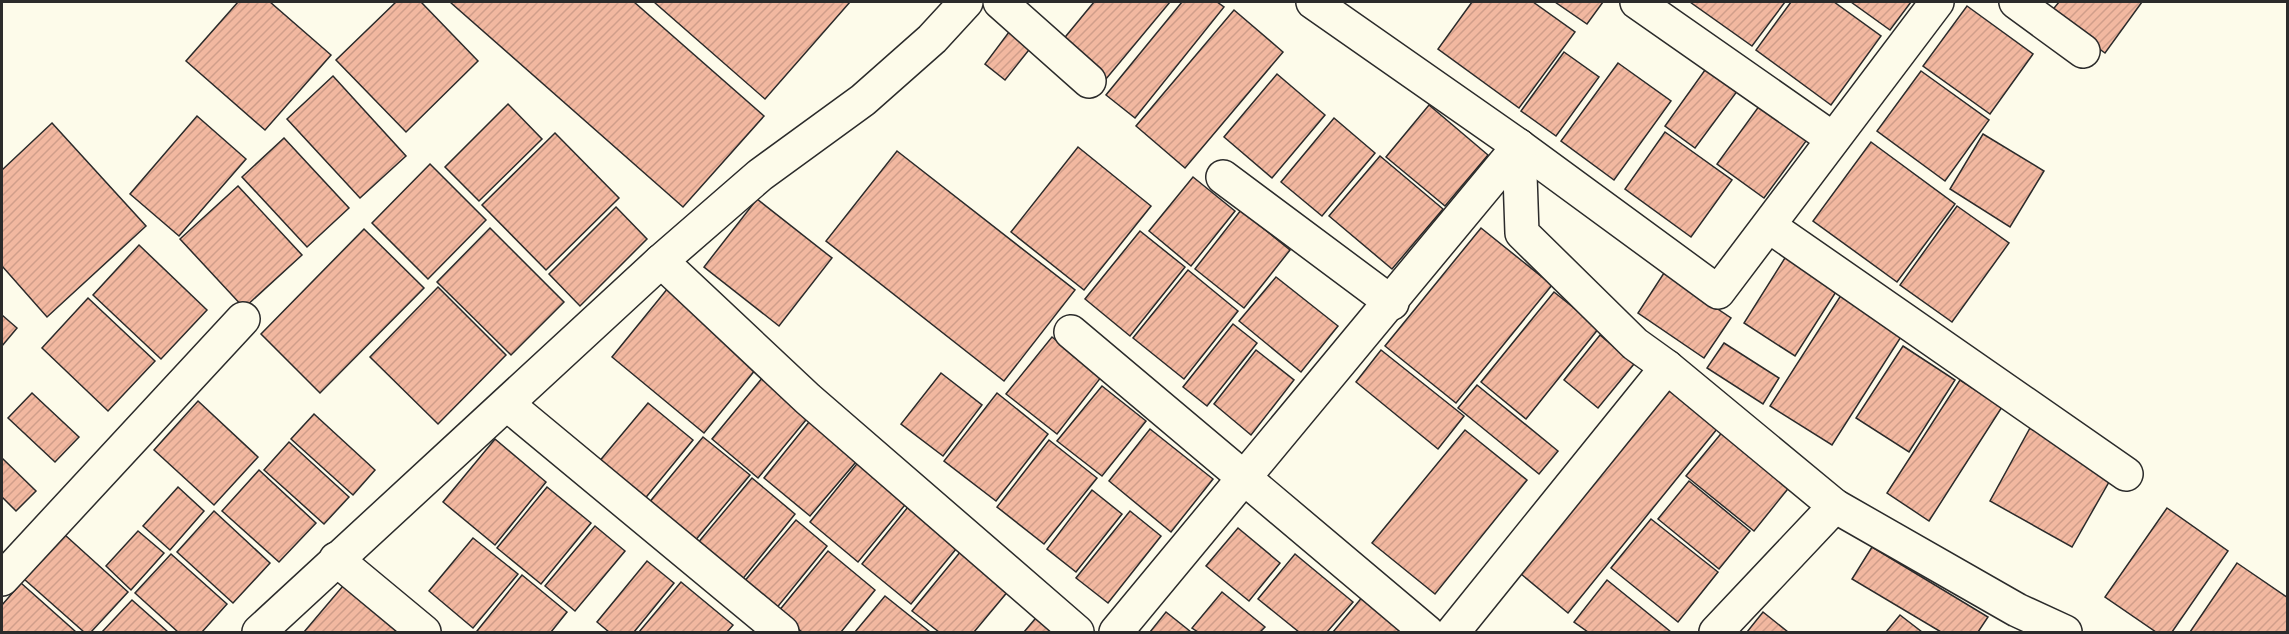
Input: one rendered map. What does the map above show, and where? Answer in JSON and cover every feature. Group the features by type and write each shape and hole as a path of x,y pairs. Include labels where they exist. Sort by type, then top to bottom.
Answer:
{"street":[{"path":"259,633 336,559 661,261 760,175 863,100 932,39 966,2"},
{"path":"1000,2 1089,81"},
{"path":"1312,2 1519,146 1718,292 1937,2"},
{"path":"1637,2 1833,139"},
{"path":"2016,2 2084,51"},
{"path":"1116,633 1244,477 1392,303 1519,146"},
{"path":"1519,146 1522,233 1635,344 1667,367 1835,506 2009,621 2065,633"},
{"path":"1223,177 1392,303"},
{"path":"1769,226 2126,474"},
{"path":"661,261 808,399 1077,633"},
{"path":"2,579 243,319"},
{"path":"1071,332 1427,633"},
{"path":"1453,633 1667,367"},
{"path":"507,404 782,633"},
{"path":"1716,633 1835,506"},
{"path":"336,559 424,633"}],"building":[{"path":"238,2 270,2 331,55 265,130 186,61"},
{"path":"396,2 421,2 478,61 406,132 336,60"},
{"path":"450,2 634,2 764,116 683,207"},
{"path":"654,2 850,2 765,99"},
{"path":"1094,2 1170,2 1101,85 1057,47"},
{"path":"1182,2 1217,2 1224,7 1135,118 1106,95"},
{"path":"1472,2 1533,2 1575,32 1519,108 1438,49"},
{"path":"1555,2 1603,2 1587,24"},
{"path":"1690,2 1785,2 1752,46"},
{"path":"1791,2 1834,2 1881,36 1831,105 1756,50"},
{"path":"1851,2 1911,2 1890,30"},
{"path":"2059,2 2142,2 2105,53 2050,13"},
{"path":"1967,6 2033,54 1990,114 1923,66"},
{"path":"1234,10 1283,52 1185,168 1136,126"},
{"path":"1015,24 1036,41 1005,80 985,64"},
{"path":"1564,52 1599,77 1556,136 1521,111"},
{"path":"1618,63 1671,101 1614,180 1561,141"},
{"path":"1710,63 1741,86 1695,148 1665,126"},
{"path":"1921,71 1989,120 1945,181 1877,131"},
{"path":"1277,74 1325,115 1272,178 1224,137"},
{"path":"333,76 406,156 360,198 287,119"},
{"path":"1765,98 1812,133 1764,198 1717,164"},
{"path":"508,104 542,139 479,201 445,167"},
{"path":"1429,105 1488,155 1445,206 1386,157"},
{"path":"197,116 246,159 179,236 130,194"},
{"path":"1334,118 1375,153 1322,216 1281,182"},
{"path":"52,123 146,226 47,317 2,266 2,170"},
{"path":"1665,132 1732,180 1691,237 1625,189"},
{"path":"555,133 619,198 546,270 482,205"},
{"path":"1983,134 2044,171 2010,227 1950,189"},
{"path":"284,138 349,208 307,247 242,177"},
{"path":"1871,142 1955,204 1897,282 1813,221"},
{"path":"1078,147 1151,206 1084,290 1011,232"},
{"path":"897,151 1075,290 1004,381 826,241"},
{"path":"1380,156 1443,209 1392,269 1329,216"},
{"path":"430,164 486,220 428,279 372,223"},
{"path":"1193,177 1235,211 1191,266 1149,231"},
{"path":"238,186 302,255 244,308 180,239"},
{"path":"757,199 832,258 779,326 704,267"},
{"path":"1957,206 2009,243 1952,322 1900,285"},
{"path":"616,207 647,239 580,306 549,274"},
{"path":"1241,210 1290,250 1244,308 1195,269"},
{"path":"490,228 564,302 511,355 437,282"},
{"path":"1481,228 1552,285 1456,403 1385,346"},
{"path":"364,229 424,288 320,393 261,334"},
{"path":"1140,231 1185,267 1130,336 1085,299"},
{"path":"139,245 207,310 161,359 93,295"},
{"path":"1790,250 1841,284 1795,356 1744,323"},
{"path":"1188,270 1238,311 1184,379 1133,338"},
{"path":"1664,273 1731,318 1704,358 1638,313"},
{"path":"1276,277 1338,326 1301,372 1239,321"},
{"path":"438,287 506,355 438,424 370,357"},
{"path":"668,288 760,364 704,433 612,357"},
{"path":"1845,289 1906,329 1832,445 1770,406"},
{"path":"1554,292 1599,328 1526,419 1481,382"},
{"path":"88,298 155,361 108,411 42,348"},
{"path":"2,315 17,328 2,346"},
{"path":"1233,324 1257,343 1207,406 1183,387"},
{"path":"1600,335 1634,364 1598,408 1564,380"},
{"path":"1052,337 1102,376 1057,434 1006,394"},
{"path":"1724,343 1779,378 1763,404 1707,368"},
{"path":"1903,346 1955,380 1909,452 1856,418"},
{"path":"1256,350 1294,380 1251,435 1214,404"},
{"path":"1381,350 1464,416 1438,449 1356,382"},
{"path":"941,373 982,405 943,456 901,424"},
{"path":"763,377 810,415 758,478 712,439"},
{"path":"1960,380 2002,407 1929,521 1887,493"},
{"path":"1668,381 1721,424 1568,613 1515,569"},
{"path":"1477,385 1558,451 1539,474 1458,408"},
{"path":"1102,386 1146,421 1102,476 1057,441"},
{"path":"32,393 79,437 55,462 8,418"},
{"path":"997,393 1048,434 996,501 944,461"},
{"path":"198,401 258,457 214,505 154,450"},
{"path":"648,403 693,440 643,501 598,463"},
{"path":"314,414 375,470 353,495 291,439"},
{"path":"813,417 861,456 810,516 764,478"},
{"path":"2030,428 2113,475 2072,547 1990,501"},
{"path":"1150,429 1213,479 1171,532 1109,481"},
{"path":"1465,430 1527,480 1435,594 1372,543"},
{"path":"1724,430 1791,485 1754,531 1686,476"},
{"path":"703,437 750,475 694,542 648,504"},
{"path":"495,439 546,482 495,545 443,502"},
{"path":"1049,440 1097,478 1044,544 997,507"},
{"path":"289,442 349,497 324,524 264,470"},
{"path":"2,458 36,491 16,511 2,497"},
{"path":"860,460 909,500 858,562 810,522"},
{"path":"259,470 316,523 279,562 222,511"},
{"path":"752,478 795,514 741,581 697,544"},
{"path":"1689,481 1750,531 1719,569 1658,519"},
{"path":"178,487 204,511 170,550 143,526"},
{"path":"547,487 591,523 541,584 497,548"},
{"path":"1092,490 1122,514 1076,572 1047,549"},
{"path":"912,502 961,543 911,604 862,564"},
{"path":"2167,508 2228,551 2172,632 2156,632 2105,597"},
{"path":"214,511 270,563 233,603 177,552"},
{"path":"1130,511 1161,536 1108,603 1076,578"},
{"path":"1651,519 1718,572 1678,622 1611,568"},
{"path":"796,520 827,546 775,610 743,583"},
{"path":"595,526 625,551 575,611 545,586"},
{"path":"1238,528 1280,563 1249,601 1206,566"},
{"path":"138,531 164,553 131,590 106,566"},
{"path":"65,535 128,592 91,632 84,632 24,579"},
{"path":"473,538 518,574 473,628 429,591"},
{"path":"1872,547 1988,617 1978,632 1941,632 1852,579"},
{"path":"828,551 875,590 841,632 802,632 778,612"},
{"path":"961,551 1009,590 974,632 939,632 912,611"},
{"path":"171,554 227,604 202,632 178,632 135,593"},
{"path":"1295,554 1353,602 1327,632 1299,632 1258,599"},
{"path":"647,561 674,583 634,632 609,632 597,622"},
{"path":"2237,563 2288,598 2288,632 2190,632"},
{"path":"522,575 567,612 551,632 477,631"},
{"path":"348,580 412,632 304,632"},
{"path":"1607,580 1671,632 1588,632 1574,622"},
{"path":"681,582 733,625 727,632 639,632"},
{"path":"21,583 76,632 2,632 2,605"},
{"path":"1222,592 1265,627 1260,632 1198,632 1192,628"},
{"path":"1364,595 1409,632 1333,632"},
{"path":"885,596 930,632 855,632"},
{"path":"132,600 168,632 102,632"},
{"path":"1166,612 1191,632 1150,632"},
{"path":"1763,612 1788,632 1747,632"},
{"path":"1040,613 1063,632 1024,632"},
{"path":"1900,615 1922,632 1886,632"}]}
